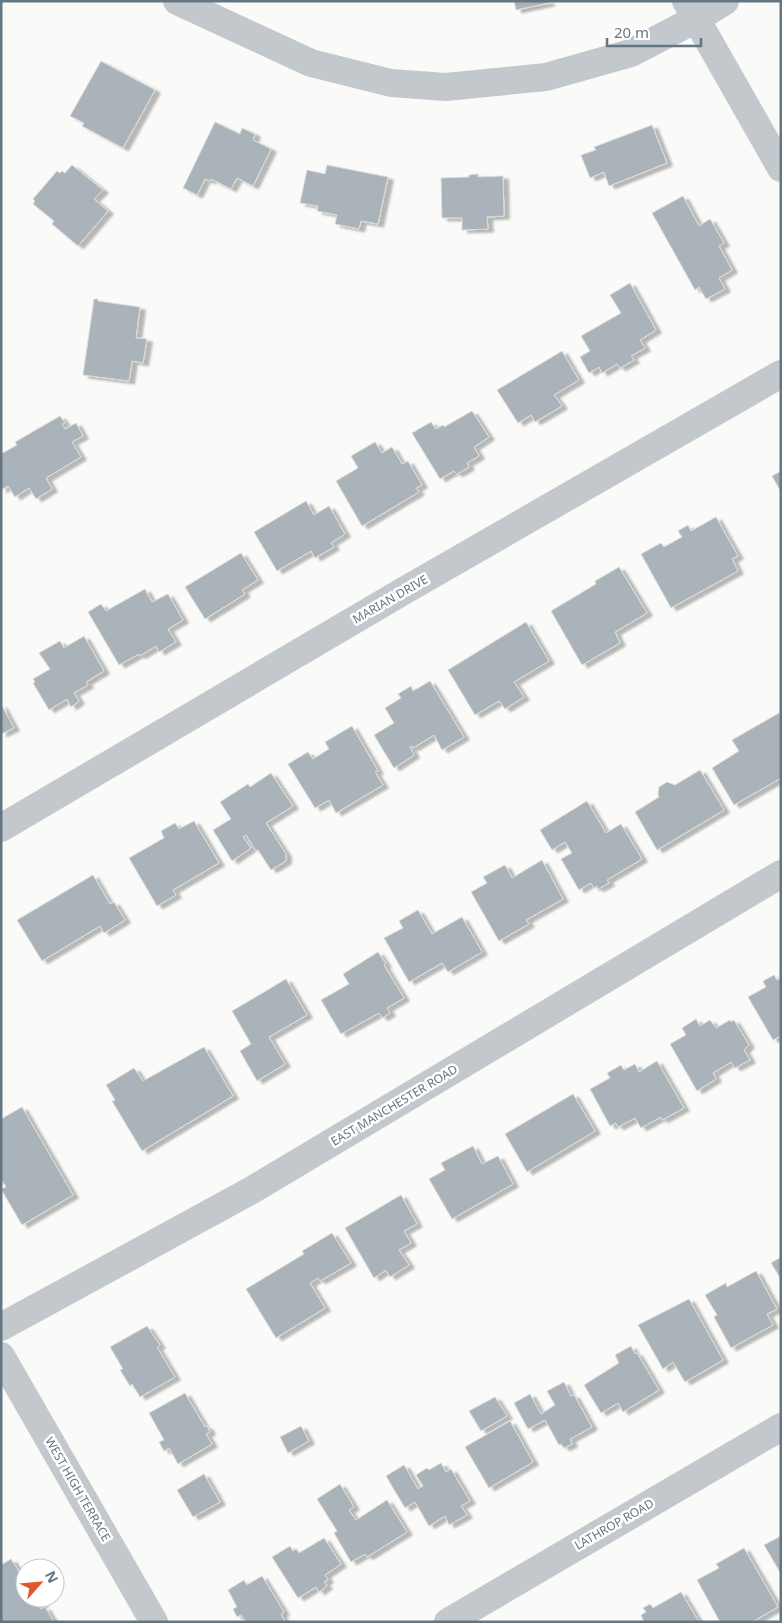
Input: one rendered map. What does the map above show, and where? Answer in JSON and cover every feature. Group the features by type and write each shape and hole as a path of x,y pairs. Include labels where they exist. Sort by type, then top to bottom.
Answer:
{"street":[{"path":"177,1 311,63 391,83 446,87 546,77 631,53 691,10 725,1"},
{"path":"691,10 781,168"},
{"name":"MARIAN DRIVE","path":"1,828 416,584 781,374"},
{"name":"EAST MANCHESTER ROAD","path":"1,1327 252,1190 781,874"},
{"name":"WEST HIGH TERRACE","path":"1,1356 154,1622"},
{"name":"LATHROP ROAD","path":"448,1622 781,1427"}],"building":[{"path":"514,1 549,1 549,3 516,10"},
{"path":"101,61 155,90 123,148 82,126 84,123 70,116"},
{"path":"215,122 240,134 242,128 255,134 253,140 271,149 253,186 237,178 231,189 211,179 210,181 205,179 197,195 183,188"},
{"path":"652,125 667,163 609,186 604,172 590,178 581,155 596,150 594,147"},
{"path":"72,165 103,190 94,199 108,211 78,246 52,224 54,221 33,204 35,201 33,199 57,171 65,173"},
{"path":"327,165 388,177 378,224 361,221 359,229 335,224 337,215 317,211 318,206 300,203 307,170 325,174"},
{"path":"478,174 478,177 503,176 504,216 487,217 488,229 462,230 462,218 442,218 441,178 469,177 469,175"},
{"path":"683,196 699,226 710,219 724,243 719,246 732,270 719,278 725,289 706,299 699,287 695,290 652,213"},
{"path":"630,283 656,330 640,340 645,348 631,356 634,360 620,368 617,364 602,373 599,367 589,373 580,357 590,351 581,336 621,313 610,295"},
{"path":"94,299 140,307 136,338 147,339 143,363 132,361 129,381 83,375"},
{"path":"562,351 579,380 554,395 562,406 535,422 531,415 518,423 497,390"},
{"path":"472,411 489,437 474,447 479,456 467,463 469,467 457,474 454,471 440,479 412,433 431,422 436,429 443,425 444,427"},
{"path":"60,416 65,423 62,424 65,429 76,423 83,436 72,442 81,457 46,478 52,489 36,499 29,488 15,497 8,486 1,490 1,454 17,445 15,442"},
{"path":"375,442 382,453 392,447 402,464 408,461 422,485 416,488 419,492 362,526 336,481 358,468 351,456"},
{"path":"781,471 781,492 772,476"},
{"path":"306,501 314,515 329,506 345,534 331,543 334,547 315,558 311,551 277,571 254,532"},
{"path":"716,517 738,556 732,559 738,571 671,608 641,554 661,543 664,547 682,537 678,531 688,525 691,531"},
{"path":"241,553 258,580 242,590 245,594 205,619 185,587"},
{"path":"619,567 647,613 615,632 620,643 582,665 551,611 596,584 595,581"},
{"path":"145,589 152,602 168,594 183,620 168,629 176,642 159,652 156,646 140,656 139,654 119,665 88,612 101,604 106,611"},
{"path":"526,622 549,661 514,682 524,697 505,709 499,701 475,715 448,670"},
{"path":"84,636 104,671 86,682 88,685 74,693 79,701 71,707 67,699 49,710 33,683 35,682 33,679 50,669 39,653 60,641 64,648"},
{"path":"430,681 464,737 442,750 434,735 413,748 412,746 410,747 414,755 394,768 374,735 394,723 385,708 401,698 398,694 411,686 413,691"},
{"path":"1,704 14,728 1,734"},
{"path":"779,713 781,715 781,778 734,805 712,768 739,751 732,740"},
{"path":"352,726 378,771 375,772 383,785 336,813 329,800 315,808 288,764 308,752 313,759 329,749 325,742"},
{"path":"700,770 724,810 657,850 635,812 659,797 659,787 667,782 675,785"},
{"path":"271,773 293,806 266,823 286,854 286,861 271,870 246,835 243,837 251,848 232,861 213,830 231,819 220,802 248,784 250,787"},
{"path":"587,801 606,833 621,824 642,859 607,880 609,883 598,889 597,886 594,888 591,883 579,890 561,859 572,853 565,842 552,850 540,830"},
{"path":"194,821 219,863 173,890 176,895 157,906 129,858 164,838 161,831 175,823 179,829"},
{"path":"542,860 563,899 526,920 529,924 499,941 471,892 487,883 483,877 505,865 512,878"},
{"path":"93,875 110,904 114,902 125,920 104,933 100,926 42,961 17,920"},
{"path":"418,910 432,934 462,917 482,952 448,972 442,963 409,982 384,938 403,928 399,921"},
{"path":"378,952 404,998 387,1008 390,1013 382,1018 379,1013 341,1034 321,1000 349,984 343,974"},
{"path":"774,975 777,980 781,978 781,1036 773,1040 748,997 766,987 763,981"},
{"path":"286,979 307,1015 269,1037 285,1064 257,1081 240,1051 251,1044 232,1011"},
{"path":"696,1019 700,1026 710,1020 716,1028 730,1020 731,1022 734,1020 749,1045 744,1050 750,1060 735,1068 731,1062 713,1073 716,1079 697,1091 670,1044 686,1035 682,1028"},
{"path":"204,1047 233,1096 142,1151 112,1101 115,1100 106,1085 134,1068 143,1081"},
{"path":"657,1061 684,1108 662,1120 661,1117 641,1128 635,1118 618,1127 616,1123 610,1126 590,1089 610,1078 607,1073 621,1065 624,1070 635,1064 639,1072"},
{"path":"573,1094 595,1131 527,1172 505,1134"},
{"path":"22,1107 73,1195 22,1225 1,1189 6,1187 1,1179 1,1119"},
{"path":"473,1146 482,1164 498,1156 513,1184 452,1219 429,1179 445,1170 441,1163"},
{"path":"401,1195 417,1224 404,1231 411,1243 399,1250 409,1265 390,1277 386,1270 374,1278 345,1228"},
{"path":"332,1233 351,1263 320,1281 318,1278 310,1283 325,1308 276,1338 246,1289 304,1254 302,1251"},
{"path":"781,1257 781,1279 771,1263"},
{"path":"756,1271 777,1309 767,1314 773,1325 731,1348 714,1317 717,1315 705,1295 726,1283 727,1287"},
{"path":"689,1299 723,1360 685,1382 673,1362 663,1369 638,1325"},
{"path":"147,1326 160,1345 157,1347 175,1377 140,1397 120,1370 123,1369 110,1347"},
{"path":"631,1346 659,1390 623,1412 618,1403 601,1413 584,1385 619,1363 615,1355"},
{"path":"564,1382 571,1396 574,1395 592,1427 570,1439 572,1444 564,1448 561,1444 559,1445 545,1420 528,1429 514,1403 530,1394 541,1414 555,1405 547,1391"},
{"path":"185,1393 205,1427 207,1426 210,1432 206,1434 212,1444 178,1464 169,1448 164,1451 159,1442 164,1440 149,1413"},
{"path":"495,1397 507,1416 481,1431 469,1411"},
{"path":"510,1421 533,1462 489,1488 465,1447"},
{"path":"301,1426 309,1441 288,1453 280,1437"},
{"path":"441,1463 446,1472 451,1469 470,1501 461,1506 467,1515 449,1525 445,1516 429,1526 415,1502 405,1508 386,1476 404,1465 418,1489 423,1486 416,1475 427,1468 429,1470"},
{"path":"204,1474 220,1502 193,1517 177,1490"},
{"path":"340,1484 354,1507 349,1510 356,1520 387,1500 407,1532 367,1557 365,1554 351,1562 334,1533 337,1531 317,1499"},
{"path":"781,1536 781,1574 764,1545"},
{"path":"324,1538 341,1564 325,1575 328,1580 324,1582 327,1586 319,1592 316,1587 298,1598 272,1557 290,1546 293,1551 296,1549 299,1553"},
{"path":"744,1548 778,1607 752,1622 720,1622 697,1580 719,1568 716,1564"},
{"path":"11,1559 15,1565 15,1608 46,1608 54,1622 1,1622 1,1565"},
{"path":"262,1576 284,1612 281,1614 285,1622 246,1622 241,1615 237,1617 233,1609 237,1607 228,1590 244,1580 247,1585"},
{"path":"681,1592 699,1622 644,1622 641,1615 646,1612 643,1608 650,1604 653,1608"}]}
